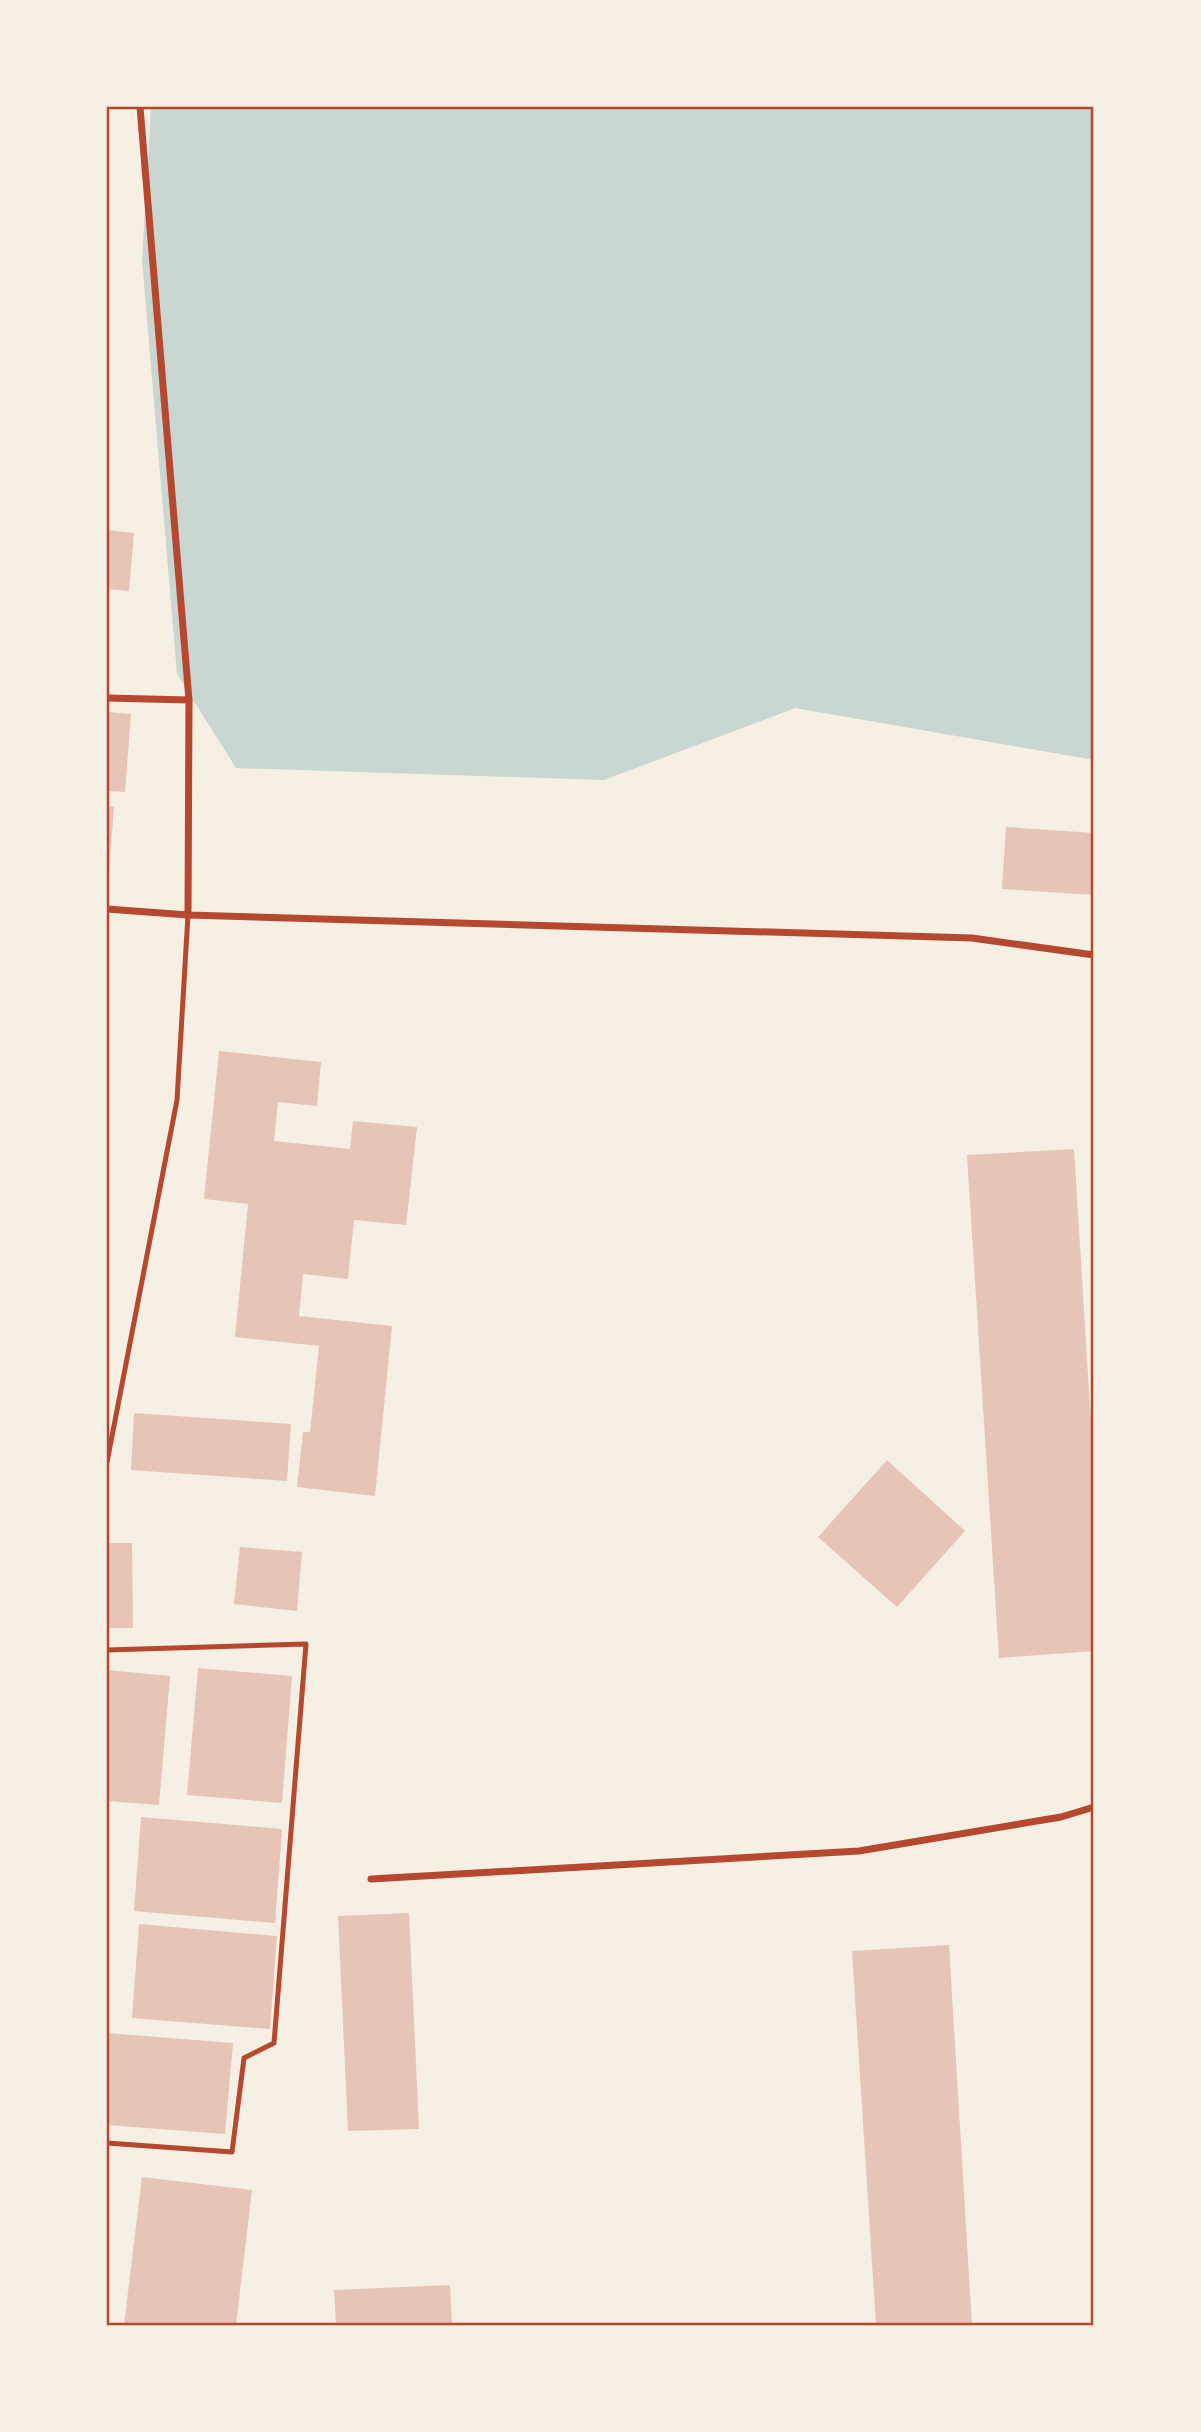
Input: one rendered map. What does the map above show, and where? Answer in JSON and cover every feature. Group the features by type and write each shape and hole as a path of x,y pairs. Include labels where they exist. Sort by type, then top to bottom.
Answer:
{"street":[{"path":"140,107 189,700 188,915"},
{"path":"107,698 189,700"},
{"path":"107,909 188,915 972,938 1094,955"},
{"path":"371,1879 859,1851 1061,1817 1094,1807"}],"lane":[{"path":"107,1462 177,1100 188,915"},
{"path":"107,1650 306,1644 274,2043 244,2058 232,2152 107,2143"}],"shaded area":[{"path":"151,107 1094,107 1094,760 795,708 604,780 236,768 177,674 142,260"}],"building":[{"path":"107,530 134,533 129,591 107,589"},
{"path":"107,712 131,714 125,792 107,791"},
{"path":"107,806 114,807 109,871 107,871"},
{"path":"1006,827 1094,833 1094,895 1002,889"},
{"path":"219,1051 321,1062 317,1106 278,1102 274,1141 350,1149 353,1121 417,1127 406,1225 354,1220 348,1279 303,1274 299,1316 392,1326 375,1496 297,1487 303,1432 310,1432 319,1346 235,1337 248,1204 204,1199"},
{"path":"1074,1149 1094,1472 1094,1651 999,1658 967,1155"},
{"path":"134,1413 291,1424 287,1481 131,1470"},
{"path":"887,1460 965,1531 897,1607 818,1537"},
{"path":"107,1543 132,1543 133,1628 107,1628"},
{"path":"240,1547 302,1552 297,1611 234,1604"},
{"path":"198,1668 292,1676 282,1803 187,1795"},
{"path":"107,1670 170,1676 159,1805 107,1801"},
{"path":"141,1817 282,1829 275,1923 134,1911"},
{"path":"409,1913 419,2129 348,2131 338,1916"},
{"path":"139,1924 277,1936 270,2029 132,2018"},
{"path":"949,1945 972,2325 876,2325 852,1951"},
{"path":"107,2033 233,2043 225,2134 107,2125"},
{"path":"142,2177 252,2190 236,2325 124,2325"},
{"path":"450,2285 452,2325 336,2325 334,2290"}]}
